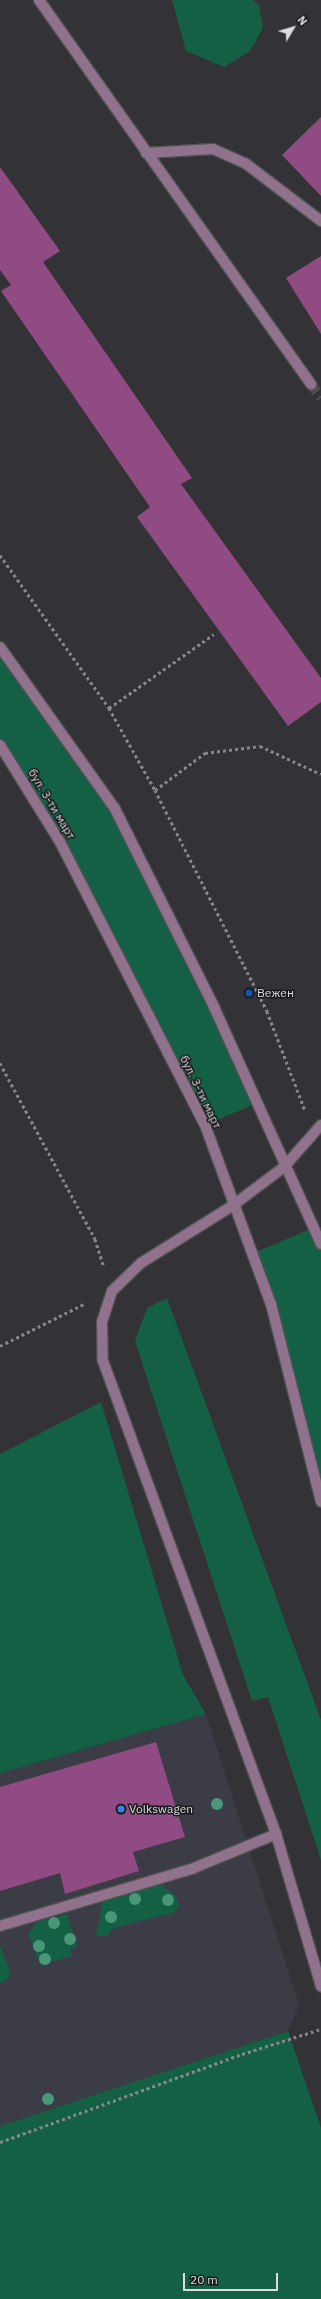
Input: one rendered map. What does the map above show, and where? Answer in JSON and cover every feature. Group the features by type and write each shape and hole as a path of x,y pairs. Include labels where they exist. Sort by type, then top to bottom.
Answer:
{"street":[{"path":"39,0 311,384"},
{"path":"146,153 213,149 245,163 321,221"},
{"path":"0,648 115,808 214,1007 284,1167 321,1244"},
{"name":"бул. 3-ти март","path":"0,745 60,842 205,1125 232,1206 271,1304 321,1502"},
{"path":"318,1129 284,1167 232,1206 142,1263 112,1291 102,1322 103,1361 276,1834 321,1986"},
{"path":"0,1926 194,1868 276,1834"}],"path":[{"path":"0,555 109,708 156,790 266,1011 318,1129"},
{"path":"109,708 214,634"},
{"path":"156,790 205,752 260,746 321,774"},
{"path":"0,1064 95,1239 112,1291 0,1346"},
{"path":"0,2142 242,2054 321,2029"}],"shaded area":[{"path":"206,1714 299,2005 288,2031 0,2126 0,1773"}],"green space":[{"path":"172,0 253,0 259,5 263,28 250,51 224,67 186,51"},
{"path":"0,647 115,809 255,1104 205,1125 60,842 0,745"},
{"path":"313,1228 321,1244 321,1502 271,1304 251,1254"},
{"path":"167,1298 321,1720 321,1860 268,1697 252,1701 135,1341 147,1308"},
{"path":"101,1402 183,1675 206,1714 0,1773 0,1454"},
{"path":"159,1884 175,1895 179,1906 175,1912 113,1928 107,1936 96,1936 103,1900"},
{"path":"67,1914 77,1946 70,1949 72,1956 40,1965 28,1933 38,1922"},
{"path":"0,1945 10,1973 8,1979 0,1983"},
{"path":"288,2031 321,2128 321,2299 0,2299 0,2126"}],"building":[{"path":"321,117 321,196 282,155"},
{"path":"0,167 60,251 43,262 192,478 181,484 321,678 321,702 288,726 137,517 150,507 1,291 11,285 0,270"},
{"path":"321,256 321,334 286,278"},
{"path":"156,1742 185,1837 133,1852 139,1871 65,1894 60,1873 0,1891 0,1787"}],"tunnel":[{"path":"311,384 321,398"}],"place":[{"name":"Вежен","path":"249,993"},
{"name":"Volkswagen","path":"121,1809"}]}
